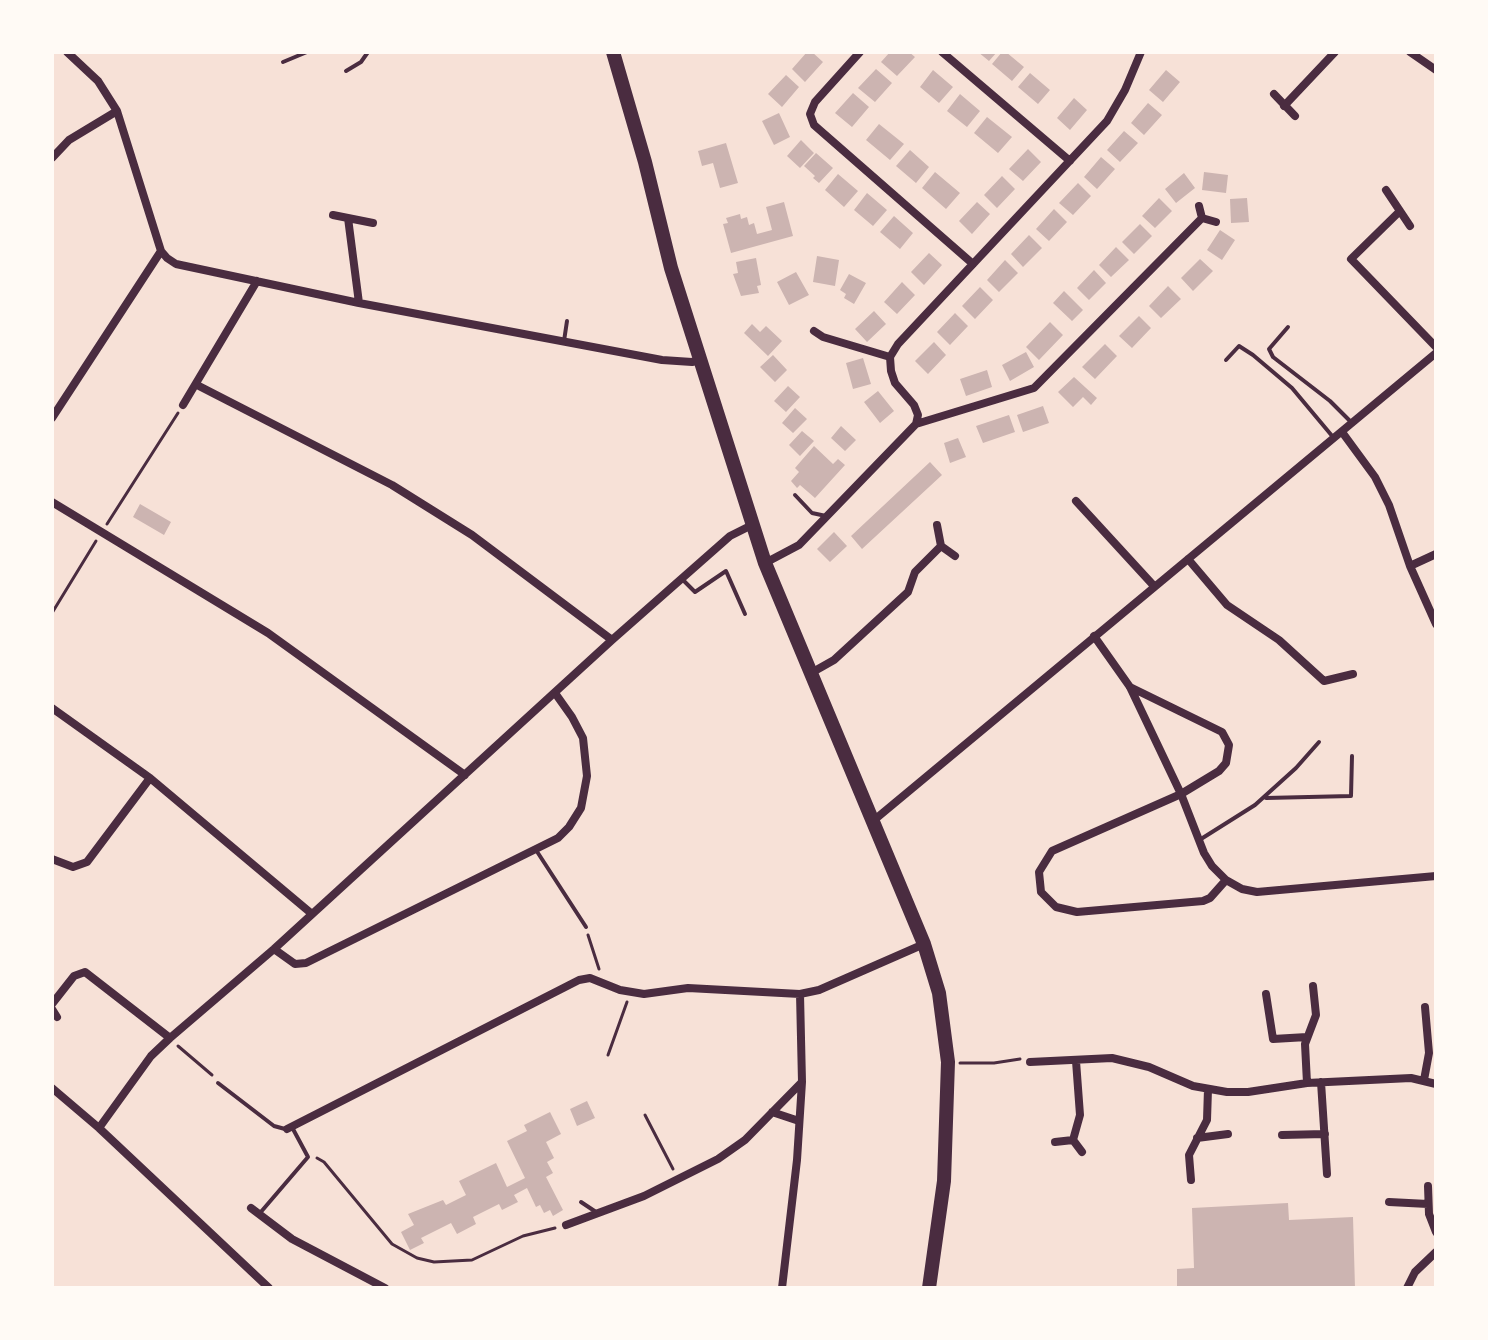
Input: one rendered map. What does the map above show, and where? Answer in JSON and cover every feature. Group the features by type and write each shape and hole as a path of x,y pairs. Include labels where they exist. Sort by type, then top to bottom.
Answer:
{"main road":[{"path":"613,52 671,268 765,563 924,944 939,993 948,1062 944,1181 929,1288"}],"street":[{"path":"67,52 98,81 117,111 161,251 176,264 359,303 662,360 700,360"},
{"path":"860,52 815,102 810,114 814,125 973,264"},
{"path":"942,52 1070,161"},
{"path":"916,424 918,415 914,405 895,383 890,357 898,344 1107,121 1125,90 1141,52"},
{"path":"1284,106 1335,52"},
{"path":"1410,52 1436,70"},
{"path":"1274,94 1295,116"},
{"path":"52,158 69,140 117,111"},
{"path":"1386,190 1410,226"},
{"path":"1199,206 1202,218"},
{"path":"873,821 1334,439 1436,350 1351,259 1400,211"},
{"path":"333,215 373,223"},
{"path":"348,218 359,303"},
{"path":"1202,218 1216,222"},
{"path":"765,563 799,545 916,424 1034,388 1202,218"},
{"path":"52,418 161,251"},
{"path":"183,405 257,281"},
{"path":"814,331 823,337 890,357"},
{"path":"197,385 353,463 406,494 472,535 612,640"},
{"path":"1342,432 1375,477 1389,505 1410,566 1436,624"},
{"path":"1076,501 1154,586"},
{"path":"52,502 268,633 465,775"},
{"path":"99,1128 151,1056 170,1038 274,949 612,640 730,536 752,525"},
{"path":"937,525 941,546 955,556"},
{"path":"811,673 834,660 908,592 915,572 941,546"},
{"path":"1410,566 1436,554"},
{"path":"1188,559 1227,605 1279,640 1324,681 1353,674"},
{"path":"1094,636 1130,687 1181,794 1199,841 1212,866 1226,880 1242,889 1257,892 1436,876"},
{"path":"1130,687 1214,727 1225,738 1229,751 1222,768 1181,794 1052,851 1046,856 1039,872 1041,892 1056,907 1077,912 1203,901 1210,898 1226,880"},
{"path":"274,949 295,964 306,963 558,838 581,808 586,791 583,738 555,693"},
{"path":"52,708 150,778 312,914"},
{"path":"52,859 73,867 87,862 150,778"},
{"path":"289,1128 579,980 590,978 644,994 688,988 800,994 819,990 924,944"},
{"path":"54,1010 74,976 85,972 170,1038"},
{"path":"1307,1083 1307,1037 1316,1015 1313,986"},
{"path":"782,1288 802,1082 800,994"},
{"path":"1266,994 1273,1039 1307,1037"},
{"path":"1424,1080 1431,1021 1425,1007"},
{"path":"1030,1062 1112,1058 1132,1061 1208,1089 1248,1092 1321,1082 1424,1080 1436,1084"},
{"path":"1073,1140 1080,1115 1076,1061"},
{"path":"566,1225 679,1180 718,1159 745,1140 802,1082"},
{"path":"1321,1082 1327,1174"},
{"path":"52,1088 99,1128 269,1288"},
{"path":"1191,1180 1189,1155 1207,1120 1208,1089"},
{"path":"772,1112 799,1121"},
{"path":"1197,1138 1228,1134"},
{"path":"1282,1135 1325,1134"},
{"path":"1055,1142 1073,1140"},
{"path":"1073,1140 1082,1152"},
{"path":"1428,1186 1428,1204 1436,1232"},
{"path":"1389,1202 1428,1204"},
{"path":"251,1208 292,1239 385,1288"},
{"path":"1407,1288 1415,1272 1436,1252"}],"lane":[{"path":"283,62 307,52"},
{"path":"346,71 361,62 368,52"},
{"path":"564,341 567,321"},
{"path":"1288,327 1269,349 1273,357 1353,423"},
{"path":"1226,360 1239,346 1253,355 1292,388 1334,439"},
{"path":"795,495 812,513 828,516"},
{"path":"682,579 695,592 726,571 745,614"},
{"path":"1199,841 1264,798 1319,742"},
{"path":"1264,798 1351,796 1352,756"},
{"path":"536,850 586,927"},
{"path":"218,1083 274,1126 289,1128 309,1154 259,1215"},
{"path":"581,1202 598,1213"}],"path":[{"path":"52,613 183,405"},
{"path":"586,927 602,981"},
{"path":"608,1055 631,991"},
{"path":"170,1038 218,1083"},
{"path":"948,1062 994,1063 1021,1059 1030,1062"},
{"path":"645,1115 679,1180"},
{"path":"309,1154 324,1162 392,1244 417,1258 434,1262 472,1260 523,1236 566,1225"}],"building":[{"path":"807,52 812,52 823,62 805,82 792,69"},
{"path":"890,52 909,52 915,57 897,76 881,62"},
{"path":"978,52 997,52 989,61"},
{"path":"1002,52 1024,67 1012,81 992,64"},
{"path":"876,69 892,83 875,102 858,88"},
{"path":"933,70 953,87 939,103 920,87"},
{"path":"1166,70 1180,82 1163,102 1149,90"},
{"path":"1030,73 1050,90 1038,104 1018,87"},
{"path":"786,75 799,87 782,107 768,94"},
{"path":"853,93 869,107 852,127 835,113"},
{"path":"960,94 980,111 967,127 947,111"},
{"path":"1074,98 1087,110 1070,130 1057,118"},
{"path":"1148,103 1162,115 1144,135 1131,123"},
{"path":"779,113 790,137 774,145 762,121"},
{"path":"987,117 1012,137 998,153 974,133"},
{"path":"879,124 904,144 890,160 866,140"},
{"path":"1124,131 1138,143 1120,162 1107,150"},
{"path":"801,140 814,153 800,168 787,156"},
{"path":"726,143 738,183 720,188 713,163 702,166 698,151"},
{"path":"1028,149 1041,162 1023,181 1009,169"},
{"path":"910,150 929,167 916,183 896,166"},
{"path":"816,153 833,168 819,183 804,166"},
{"path":"1101,157 1115,169 1097,189 1084,177"},
{"path":"935,172 960,193 946,209 922,188"},
{"path":"1204,172 1228,175 1226,193 1202,190"},
{"path":"1184,173 1195,188 1176,203 1165,189"},
{"path":"838,174 858,191 844,207 825,190"},
{"path":"1002,176 1015,189 997,208 984,195"},
{"path":"1078,183 1091,196 1073,215 1059,203"},
{"path":"867,193 887,210 873,226 854,210"},
{"path":"1159,198 1172,211 1155,228 1142,216"},
{"path":"1247,198 1249,222 1231,223 1230,199"},
{"path":"784,202 793,236 731,253 723,224 728,223 726,218 740,214 741,219 747,217 749,225 754,223 757,234 772,230 766,207"},
{"path":"977,202 990,214 972,234 959,221"},
{"path":"1054,209 1067,222 1049,241 1036,229"},
{"path":"894,216 913,233 900,249 880,232"},
{"path":"1140,224 1152,236 1134,254 1122,242"},
{"path":"1220,230 1235,240 1222,260 1207,250"},
{"path":"1029,235 1042,248 1023,267 1011,254"},
{"path":"1116,247 1129,260 1111,277 1099,265"},
{"path":"929,253 942,265 924,285 911,272"},
{"path":"817,256 839,260 835,286 813,282"},
{"path":"756,258 761,285 757,286 759,293 741,296 733,274 738,273 736,262"},
{"path":"1200,259 1213,271 1193,291 1181,278"},
{"path":"1005,260 1018,273 999,292 987,280"},
{"path":"1094,270 1106,283 1089,300 1077,288"},
{"path":"796,272 809,295 789,305 777,282"},
{"path":"849,274 866,283 854,304 844,298 846,294 840,290"},
{"path":"902,282 915,295 897,314 884,302"},
{"path":"1168,286 1181,299 1161,318 1149,306"},
{"path":"980,287 993,300 975,319 962,306"},
{"path":"1064,291 1083,310 1072,321 1053,303"},
{"path":"874,311 886,324 867,342 855,329"},
{"path":"955,313 968,326 950,345 937,332"},
{"path":"1139,316 1151,328 1132,348 1119,336"},
{"path":"1050,322 1063,335 1039,360 1026,347"},
{"path":"752,324 760,332 766,326 782,341 768,356 744,333"},
{"path":"934,342 946,355 928,374 915,361"},
{"path":"1105,344 1117,356 1095,379 1082,367"},
{"path":"1026,352 1034,367 1010,381 1002,365"},
{"path":"773,355 787,370 775,382 760,367"},
{"path":"863,358 871,384 853,389 846,363"},
{"path":"987,370 992,387 966,396 960,379"},
{"path":"1074,377 1097,398 1091,405 1083,397 1073,407 1058,392"},
{"path":"788,386 800,397 786,412 774,401"},
{"path":"878,391 894,411 880,423 864,402"},
{"path":"1043,406 1049,423 1023,432 1017,415"},
{"path":"795,408 807,419 793,433 782,423"},
{"path":"1009,415 1015,432 983,443 976,426"},
{"path":"841,426 856,440 845,451 831,438"},
{"path":"802,431 814,441 800,456 789,445"},
{"path":"958,438 966,457 950,463 944,443"},
{"path":"814,446 833,464 838,459 845,465 815,498 791,481 799,472 795,468"},
{"path":"930,462 942,475 862,549 851,536"},
{"path":"140,504 171,522 164,535 133,517"},
{"path":"834,532 847,546 830,562 817,549"},
{"path":"587,1101 595,1118 577,1126 570,1109"},
{"path":"550,1112 561,1134 546,1142 554,1158 547,1162 553,1173 546,1177 563,1210 553,1216 550,1210 544,1213 540,1205 536,1207 527,1188 514,1195 518,1202 502,1210 499,1204 473,1217 476,1224 457,1234 451,1223 421,1238 424,1243 410,1250 401,1232 414,1225 408,1214 443,1200 446,1205 466,1195 459,1181 496,1163 507,1187 525,1178 507,1141 527,1131 524,1125"},
{"path":"1288,1203 1289,1220 1353,1217 1355,1288 1177,1288 1177,1269 1194,1268 1192,1208"}]}
